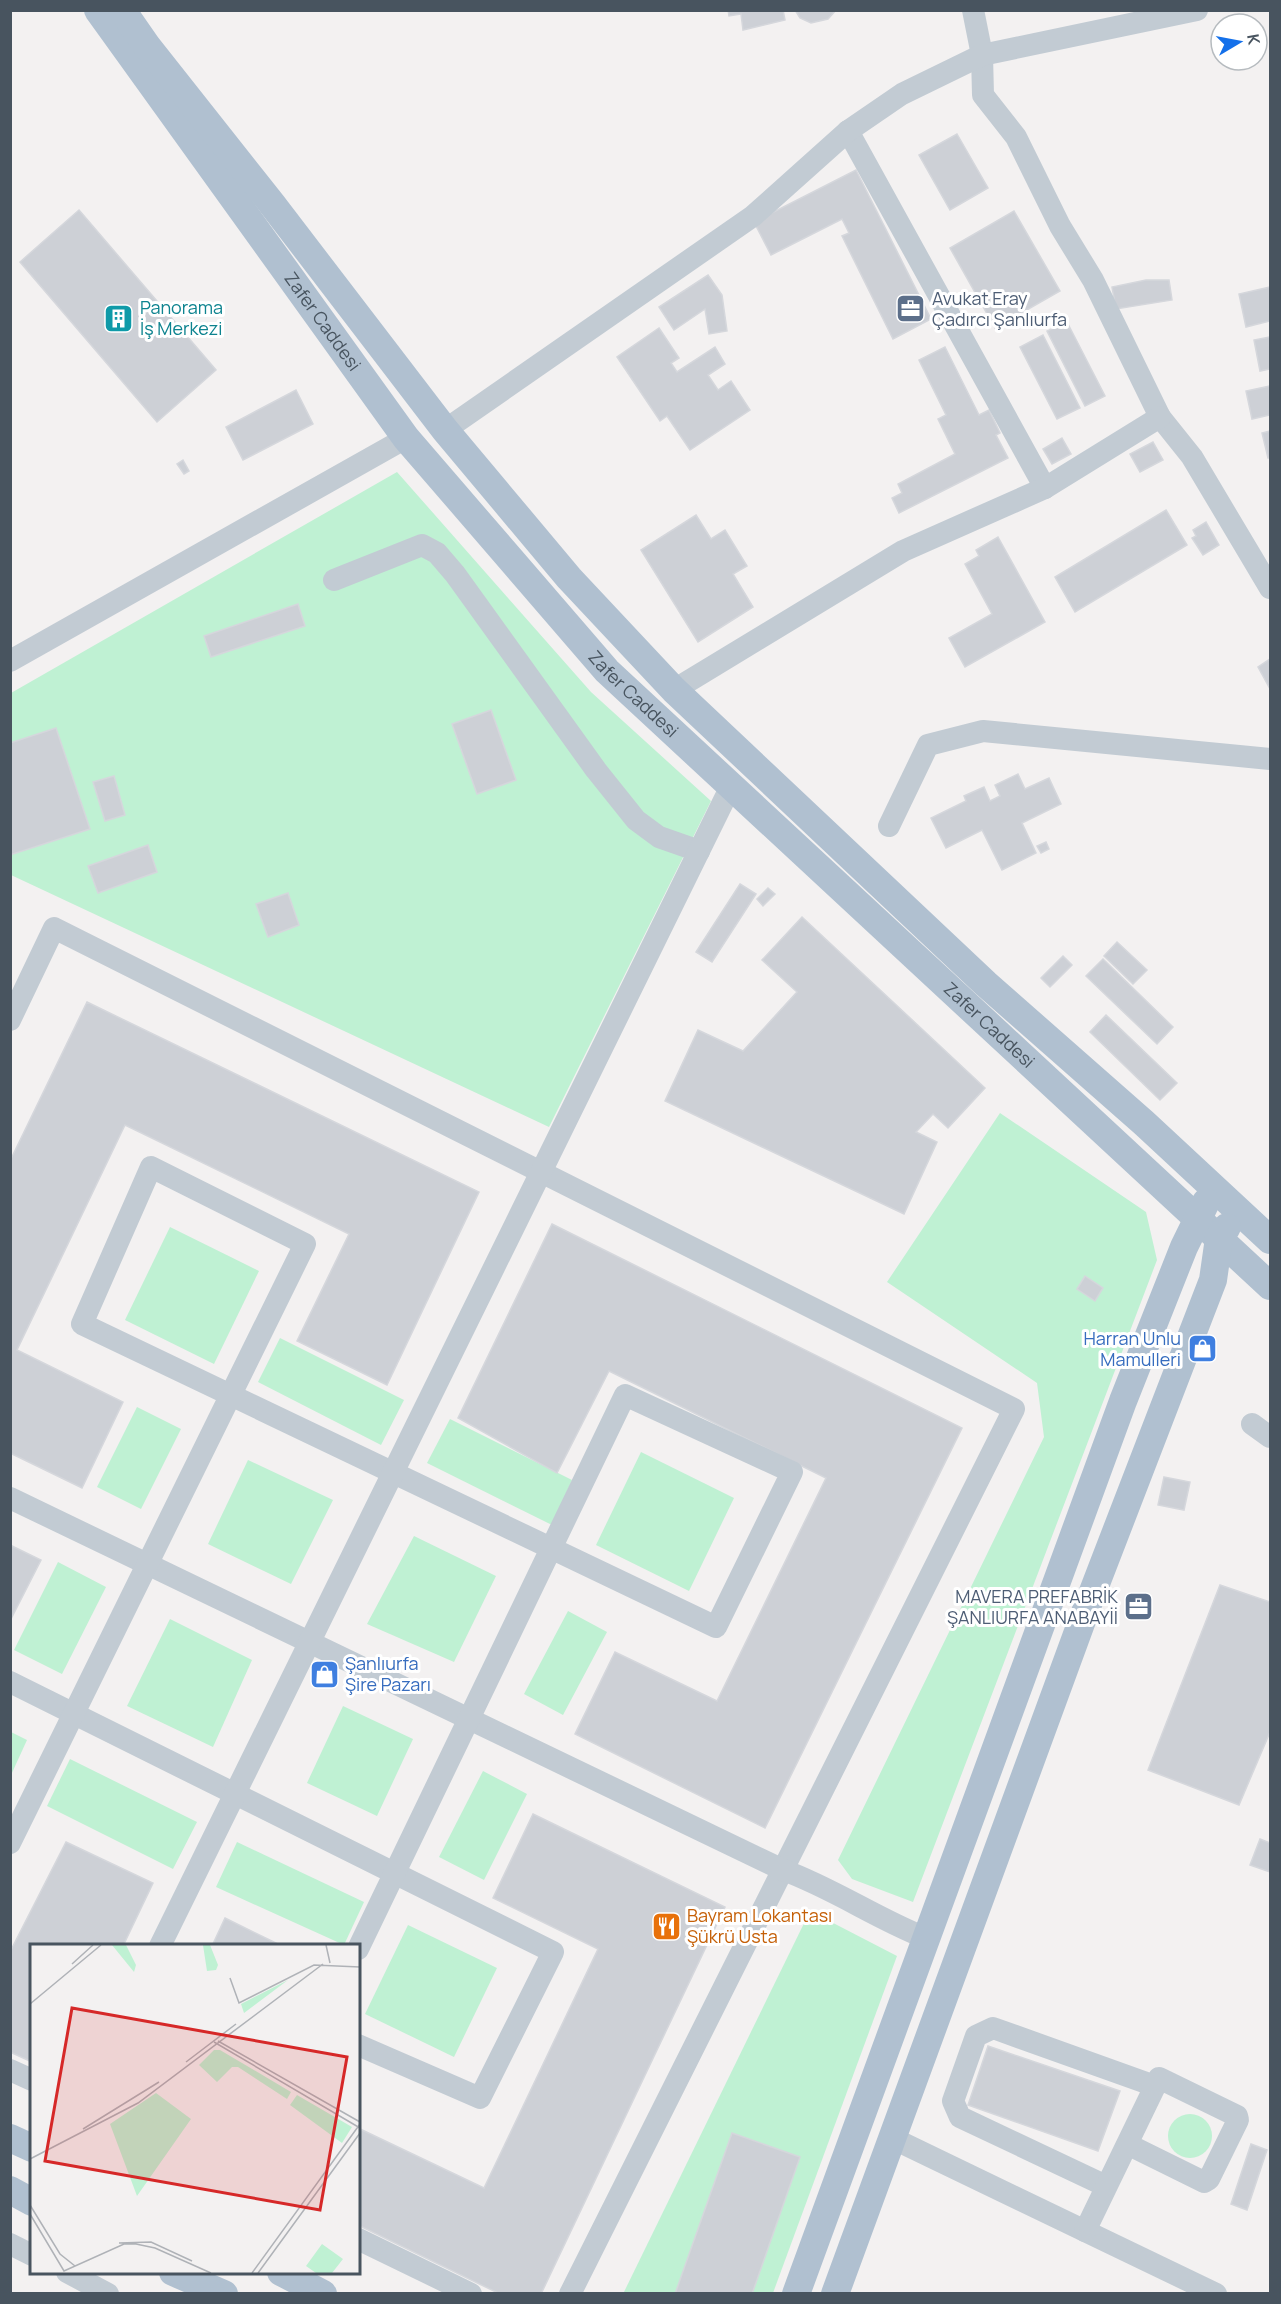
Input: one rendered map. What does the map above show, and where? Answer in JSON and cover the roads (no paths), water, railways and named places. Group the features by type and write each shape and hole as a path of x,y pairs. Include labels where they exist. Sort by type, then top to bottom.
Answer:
{"main road":[{"name":"Zafer Caddesi","path":"98,10 406,438 607,672 1270,1286"},
{"name":"Zafer Caddesi","path":"122,10 147,46 272,204 445,430 569,578 674,690 986,984 1144,1123 1270,1240"},
{"path":"796,2294 1118,1412 1184,1247 1213,1186"},
{"path":"835,2294 1087,1607 1213,1280 1219,1238 1239,1211"},
{"path":"10,2138 30,2147"},
{"path":"10,2190 30,2201"},
{"path":"179,2274 224,2294"},
{"path":"285,2274 323,2294"}],"street":[{"path":"973,10 982,55 983,95 1016,137 1060,226 1093,280 1160,417 1192,457 1270,588"},
{"path":"445,430 753,216 848,131 902,94 982,55 1197,10"},
{"path":"848,131 1045,488"},
{"path":"674,690 903,551 1045,488 1160,417"},
{"path":"10,661 406,438"},
{"path":"334,580 422,545 437,553 455,574 596,770 636,820 659,837 699,851"},
{"path":"889,826 928,746 983,731 1270,759"},
{"path":"161,1944 731,786"},
{"path":"10,1020 54,928 1014,1409 570,2294"},
{"path":"10,1843 148,1564 231,1395 305,1244 151,1167 82,1324 231,1395 393,1473 552,1548 716,1627 792,1472 625,1395 552,1548 360,1945"},
{"path":"10,1498 783,1870 807,1879 894,1925 926,1938"},
{"path":"10,1682 553,1952 480,2098 360,2045"},
{"path":"1106,2186 960,2117 953,2101 976,2036 993,2028 1155,2086"},
{"path":"10,2070 30,2079"},
{"path":"1085,2230 1159,2078 1237,2116 1238,2120 1209,2179 1204,2182 1127,2144"},
{"path":"892,2138 1216,2294"},
{"path":"360,2240 471,2294"},
{"path":"71,2274 108,2294"}],"place":[{"name":"Avukat Eray Çadırcı Şanlıurfa","path":"911,309"},
{"name":"Panorama İş Merkezi","path":"119,318"},
{"name":"Harran Unlu Mamulleri","path":"1202,1349"},
{"name":"MAVERA PREFABRİK ŞANLIURFA ANABAYİİ","path":"1139,1607"},
{"name":"Şanlıurfa Şire Pazarı","path":"324,1674"},
{"name":"Bayram Lokantası Şükrü Usta","path":"666,1926"}]}
